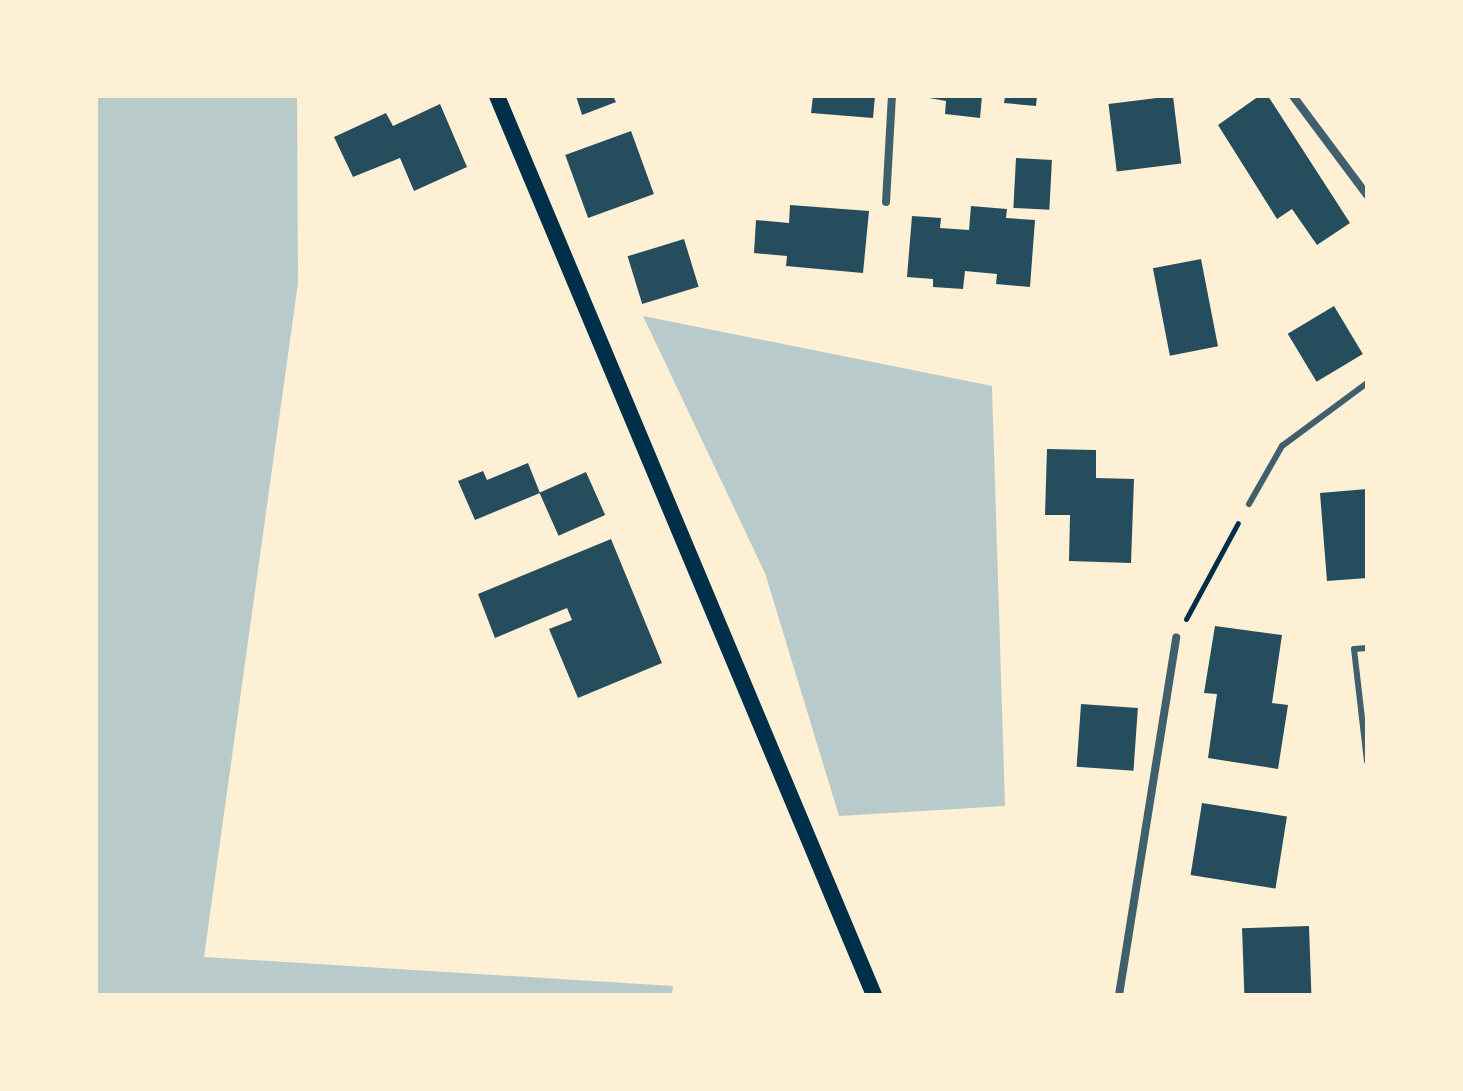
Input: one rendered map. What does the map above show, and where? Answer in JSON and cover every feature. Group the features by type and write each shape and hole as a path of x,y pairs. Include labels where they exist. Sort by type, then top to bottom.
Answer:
{"main road":[{"path":"497,96 874,995"}],"street":[{"path":"886,202 892,96"},
{"path":"1293,96 1367,195"},
{"path":"1119,995 1176,638"}],"lane":[{"path":"1249,504 1282,446 1367,383"},
{"path":"1367,648 1354,649 1367,761"}],"path":[{"path":"1176,638 1249,504"}],"shaded area":[{"path":"96,96 297,96 298,283 204,957 673,986 672,995 96,995"},
{"path":"643,316 992,386 1005,806 839,816 765,573"}],"building":[{"path":"576,96 613,96 616,102 582,115"},
{"path":"813,96 875,96 873,118 811,113"},
{"path":"918,96 982,96 980,118 945,114 946,101"},
{"path":"1005,96 1037,96 1036,106 1004,103"},
{"path":"1173,96 1181,163 1117,171 1108,104"},
{"path":"1259,96 1268,96 1350,223 1317,245 1292,209 1277,219 1218,125"},
{"path":"440,104 467,167 414,191 400,158 353,177 334,137 386,113 393,126"},
{"path":"631,131 654,194 588,218 565,155"},
{"path":"1016,158 1052,160 1049,210 1013,208"},
{"path":"790,205 869,211 863,273 786,266 787,256 754,253 756,220 789,223"},
{"path":"971,206 1007,209 1006,218 1035,220 1030,287 996,284 997,274 965,271 963,289 933,287 933,279 907,277 912,216 941,218 940,228 969,230"},
{"path":"684,239 699,287 642,304 628,256"},
{"path":"1201,259 1218,346 1170,356 1153,268"},
{"path":"1334,306 1363,354 1317,382 1288,334"},
{"path":"1047,449 1096,450 1096,478 1134,479 1131,563 1069,561 1070,515 1045,515"},
{"path":"528,463 540,493 475,520 458,481 483,471 487,480"},
{"path":"586,472 605,515 559,536 539,493"},
{"path":"1367,489 1367,578 1327,581 1320,493"},
{"path":"611,539 662,663 578,698 549,629 572,620 567,608 495,638 478,594"},
{"path":"1215,626 1282,635 1272,703 1288,705 1278,769 1208,758 1217,694 1204,693"},
{"path":"1081,704 1138,708 1133,771 1077,767"},
{"path":"1202,803 1287,816 1276,889 1191,875"},
{"path":"1309,926 1311,995 1244,995 1242,928"}]}
